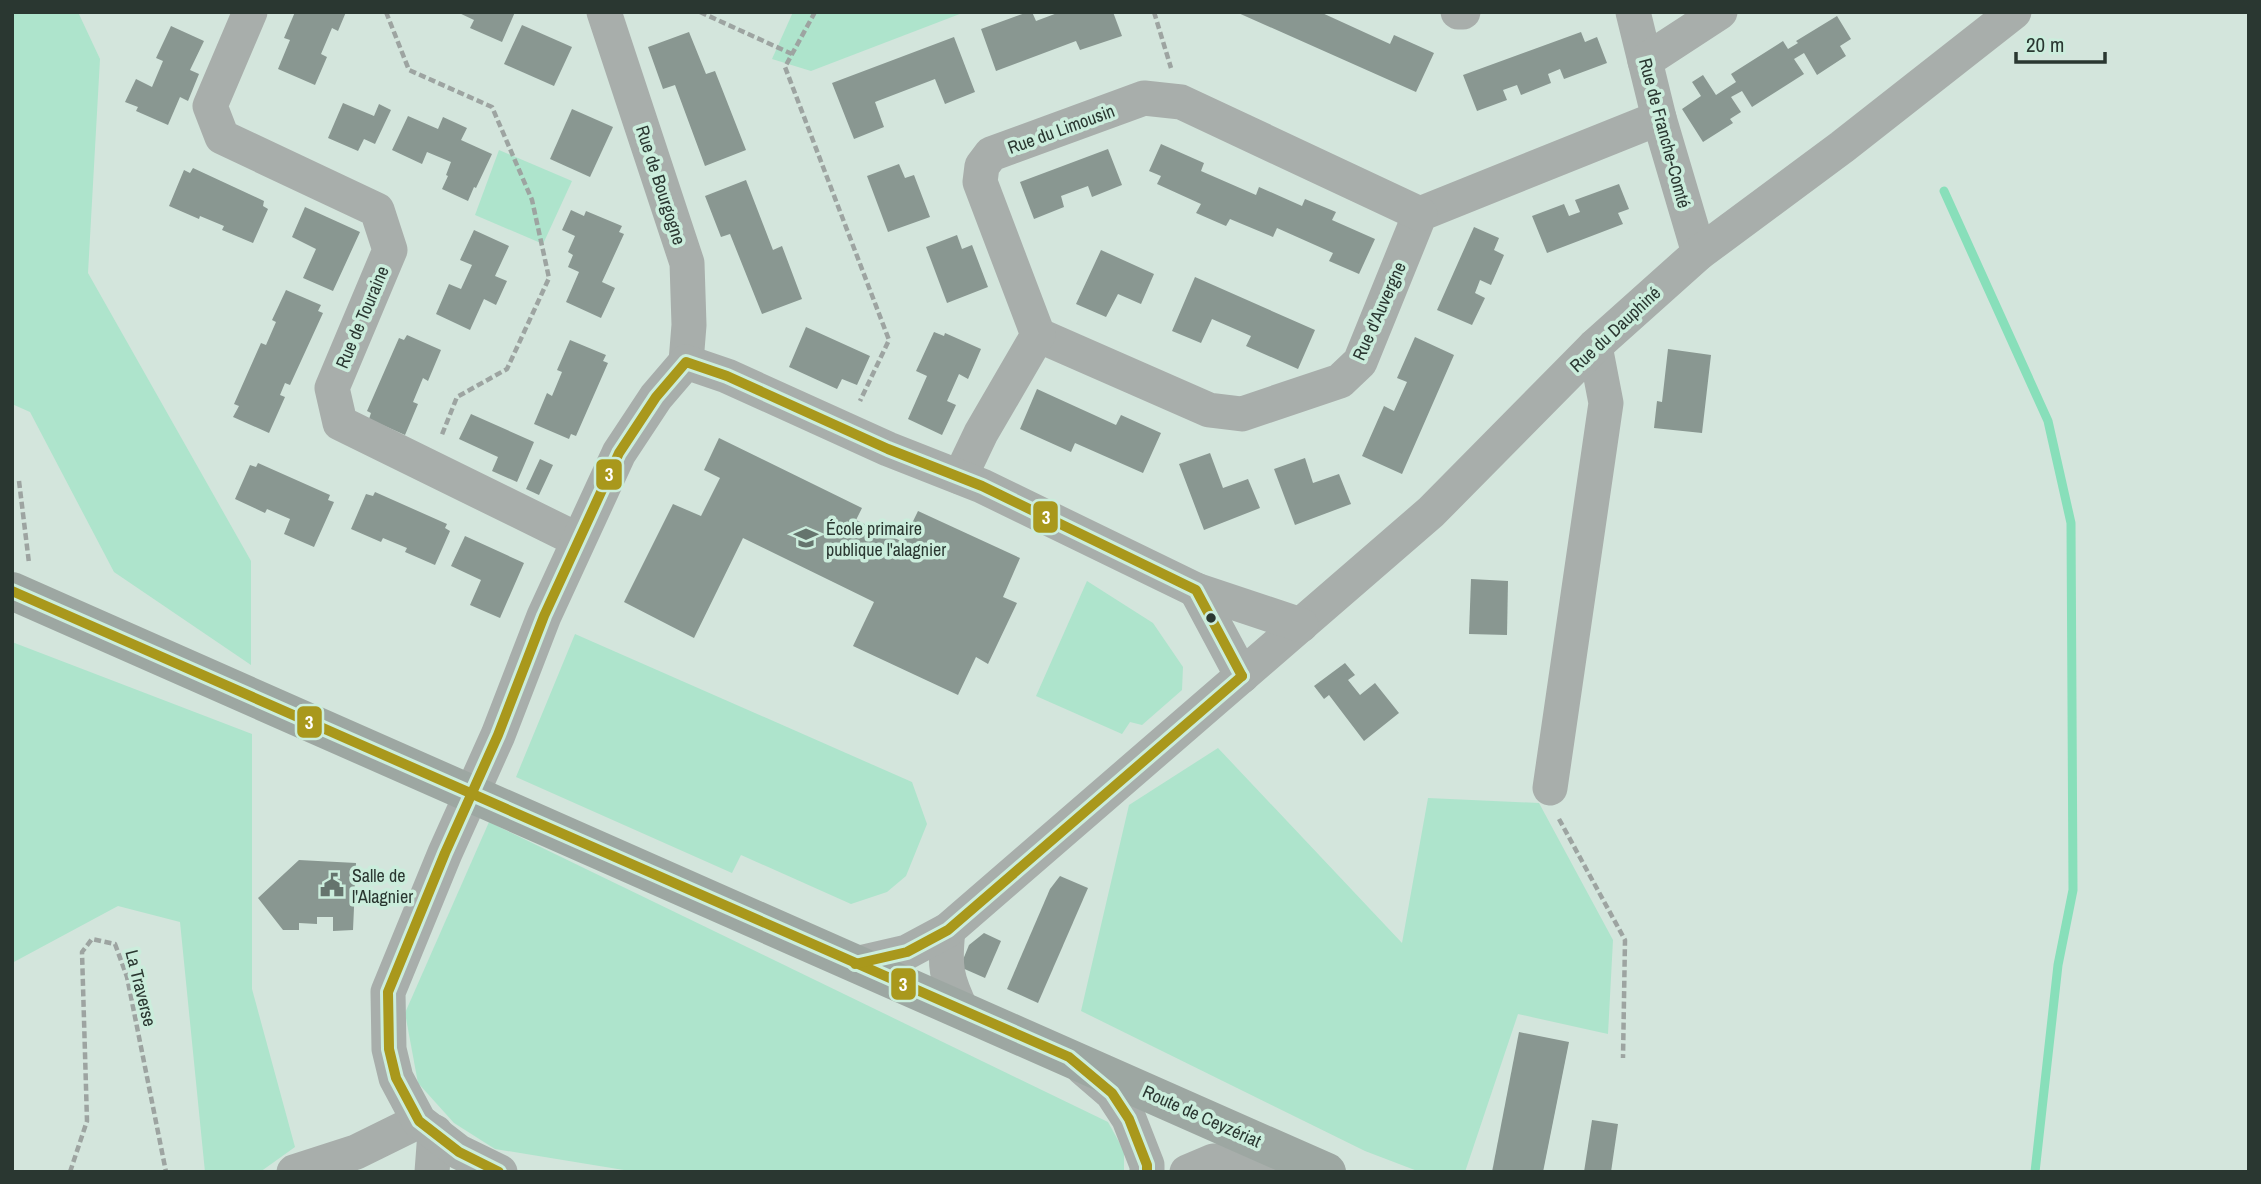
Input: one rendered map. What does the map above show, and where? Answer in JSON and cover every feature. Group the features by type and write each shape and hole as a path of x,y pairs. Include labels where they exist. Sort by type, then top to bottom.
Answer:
{"main road":[{"name":"Route de Ceyzériat","path":"23,596 1317,1168"}],"street":[{"name":"Rue de Touraine","path":"250,12 209,106 222,137 377,210 390,250 332,388 340,423 578,540"},
{"name":"Rue de Bourgogne","path":"604,12 687,263 689,325 686,362"},
{"name":"Rue de Franche-Comté","path":"1633,12 1659,118 1699,253"},
{"path":"1645,61 1720,12"},
{"name":"Rue du Dauphiné","path":"855,964 907,952 948,930 1431,512 1595,346 1699,253 1842,147 2014,12"},
{"name":"Rue du Limousin","path":"1038,335 979,182 982,166 991,154 1144,99 1181,102 1420,214"},
{"path":"1420,214 1659,118"},
{"name":"Rue d'Auvergne","path":"1038,335 1209,410 1241,414 1340,381 1360,362 1420,214"},
{"path":"960,477 981,433 1038,335"},
{"path":"1550,788 1606,403 1595,346"},
{"path":"500,1172 459,1152 427,1127 396,1078 389,1049 388,992 445,853 498,735 544,616 619,453 656,397 686,362 727,376 847,431 960,477 1196,590 1300,625"},
{"path":"1196,590 1241,676"},
{"path":"948,930 944,959 949,984 962,1011"},
{"path":"1069,1057 1112,1093 1129,1119 1147,1165 1147,1172"},
{"path":"294,1172 427,1127"},
{"path":"427,1127 432,1172"},
{"path":"1187,1172 1213,1161 1259,1160 1317,1168"}],"path":[{"path":"386,12 409,71 492,107 532,200 549,278 507,369 457,397 428,467"},
{"path":"700,12 792,54"},
{"path":"814,12 785,67 889,340 847,431"},
{"path":"1154,12 1181,102"},
{"path":"19,481 23,596"},
{"path":"1550,788 1559,819 1625,940 1623,1058"},
{"name":"La Traverse","path":"70,1172 87,1121 82,952 92,939 116,944 127,977 166,1172"}],"green space":[{"path":"12,12 78,12 100,59 88,273 251,561 251,665 114,572 30,412 12,404"},
{"path":"793,12 965,12 811,71 772,59"},
{"path":"499,150 572,181 543,244 475,215"},
{"path":"1087,581 1153,623 1183,667 1182,690 1142,725 1130,722 1122,734 1036,696"},
{"path":"575,634 912,782 927,824 906,876 887,892 851,904 741,855 732,873 516,777"},
{"path":"12,642 252,734 252,989 295,1147 260,1172 205,1172 180,922 118,906 12,963"},
{"path":"1218,748 1402,943 1428,798 1539,803 1613,940 1608,1034 1518,1014 1465,1172 1420,1172 1365,1151 1081,1011 1129,805"},
{"path":"489,822 1108,1122 1124,1151 1124,1172 636,1172 495,1149 454,1123 418,1083 405,1013"}],"building":[{"path":"295,12 346,12 338,31 332,28 321,54 327,57 315,85 278,69 290,40 284,38"},
{"path":"457,12 515,12 502,42 470,28 474,20"},
{"path":"1032,12 1036,21 1060,12 1113,12 1122,36 1080,50 1076,41 996,71 981,29"},
{"path":"1236,12 1320,12 1390,44 1394,35 1434,53 1416,92"},
{"path":"1837,16 1851,39 1840,46 1846,56 1817,75 1804,53 1794,59 1804,74 1752,107 1742,91 1731,97 1741,112 1730,119 1733,123 1703,142 1682,109 1701,96 1692,82 1703,75 1716,95 1736,82 1731,74 1783,41 1788,49 1798,43 1796,41"},
{"path":"522,25 572,47 554,86 504,64"},
{"path":"171,26 204,41 190,70 199,74 188,101 180,97 168,125 136,111 138,107 125,102 136,79 152,87 163,61 156,58"},
{"path":"689,32 706,74 715,71 746,150 705,166 675,85 663,89 648,47"},
{"path":"1581,32 1585,42 1597,37 1607,63 1564,79 1560,69 1548,74 1551,83 1521,95 1517,85 1503,90 1507,100 1477,111 1463,75"},
{"path":"954,37 975,92 945,104 935,79 875,102 884,127 854,139 832,83"},
{"path":"343,103 374,116 379,104 391,110 375,144 364,139 358,151 328,138"},
{"path":"572,109 613,127 590,177 550,159"},
{"path":"408,116 438,129 443,117 467,128 461,140 492,154 468,201 442,189 451,162 427,152 422,164 392,150"},
{"path":"1161,144 1204,163 1201,171 1256,195 1259,187 1302,206 1305,199 1336,212 1332,220 1375,239 1359,274 1329,261 1333,253 1277,228 1273,237 1230,219 1226,226 1196,213 1201,204 1157,184 1161,176 1149,171"},
{"path":"1108,149 1122,185 1092,197 1088,186 1061,196 1064,207 1034,219 1020,182"},
{"path":"899,164 905,178 914,175 930,217 888,232 867,176"},
{"path":"193,168 264,201 263,206 268,209 253,243 222,230 224,226 169,206 184,170 190,173"},
{"path":"746,180 773,250 782,246 802,299 762,314 730,234 721,237 705,196"},
{"path":"1619,184 1629,209 1618,213 1623,224 1547,253 1532,216 1564,204 1569,216 1580,212 1575,200"},
{"path":"305,207 360,232 333,291 303,278 316,249 292,237"},
{"path":"571,210 584,216 586,211 622,226 619,232 624,234 602,282 615,288 601,318 566,302 579,272 568,267 573,255 568,252 575,236 562,230"},
{"path":"1474,227 1499,238 1494,250 1504,255 1491,285 1480,280 1475,293 1485,298 1472,325 1437,310"},
{"path":"474,230 509,246 495,276 507,281 496,305 484,299 470,330 436,314 449,284 461,289 472,265 460,260"},
{"path":"957,235 962,249 972,245 988,287 947,303 926,247"},
{"path":"1101,250 1154,274 1141,304 1118,294 1106,317 1076,304"},
{"path":"1195,277 1315,330 1298,369 1246,346 1251,336 1212,319 1201,343 1172,331"},
{"path":"286,290 321,305 318,311 323,313 290,385 285,383 280,395 285,397 269,433 233,417 239,406 234,404 261,343 266,345 276,322 272,320"},
{"path":"806,327 870,356 857,385 842,379 837,389 789,367"},
{"path":"934,332 944,336 945,333 981,349 968,379 959,374 947,401 956,405 942,435 908,419 927,376 916,371"},
{"path":"407,335 441,350 428,381 423,378 413,402 418,404 405,435 369,419 371,413 367,411 399,338 404,340"},
{"path":"1415,337 1454,355 1402,474 1362,456 1384,406 1394,411 1407,382 1397,378"},
{"path":"570,340 606,355 603,361 608,363 576,436 571,434 569,439 534,424 547,393 552,396 562,372 557,370"},
{"path":"1668,349 1711,355 1702,433 1654,428 1657,401 1662,402"},
{"path":"1037,389 1116,425 1121,415 1161,433 1143,473 1075,443 1071,452 1020,429"},
{"path":"471,414 534,442 517,482 492,471 498,457 459,439"},
{"path":"719,438 862,508 856,520 903,542 918,511 1020,558 1003,597 1017,603 988,664 976,657 958,695 853,646 874,602 743,538 694,638 624,602 673,504 701,516 720,478 704,470"},
{"path":"1210,453 1223,488 1248,479 1260,508 1204,530 1179,464"},
{"path":"1305,458 1313,483 1339,474 1351,504 1295,525 1274,469"},
{"path":"540,459 553,465 539,495 526,489"},
{"path":"258,463 330,495 328,500 334,502 314,547 284,534 290,519 267,509 265,513 235,499 250,465 256,467"},
{"path":"375,492 447,524 445,528 450,531 435,565 405,552 407,548 383,538 381,542 351,529 366,494 373,496"},
{"path":"465,536 524,563 500,618 470,605 481,580 451,566"},
{"path":"1471,579 1508,581 1507,635 1469,634"},
{"path":"1345,663 1355,675 1348,680 1360,695 1375,683 1399,713 1364,741 1329,695 1324,699 1314,686"},
{"path":"299,860 356,863 353,930 333,931 333,917 317,917 317,924 299,923 299,930 283,930 258,898"},
{"path":"1060,876 1088,888 1038,1003 1007,989 1050,889"},
{"path":"984,933 1001,941 985,978 960,967 969,945"},
{"path":"1519,1032 1569,1042 1543,1172 1492,1172"},
{"path":"1592,1120 1618,1124 1611,1172 1584,1172"}],"waterway":[{"path":"1944,191 2048,421 2071,523 2073,890 2058,965 2035,1172"}],"transit line":[{"name":"3","path":"499,1172 459,1152 419,1121 396,1078 389,1049 388,992 445,853 498,735 544,616 619,453 656,397 686,362 727,376 888,449 982,486 1196,590 1242,676"},
{"name":"3","path":"12,591 1069,1057 1112,1093 1129,1119 1147,1165 1147,1172"},
{"name":"3","path":"855,964 907,952 948,930 1242,676"}],"place":[{"name":"École primaire publique l'alagnier","path":"806,538"},
{"name":"Salle de l'Alagnier","path":"332,885"}]}
